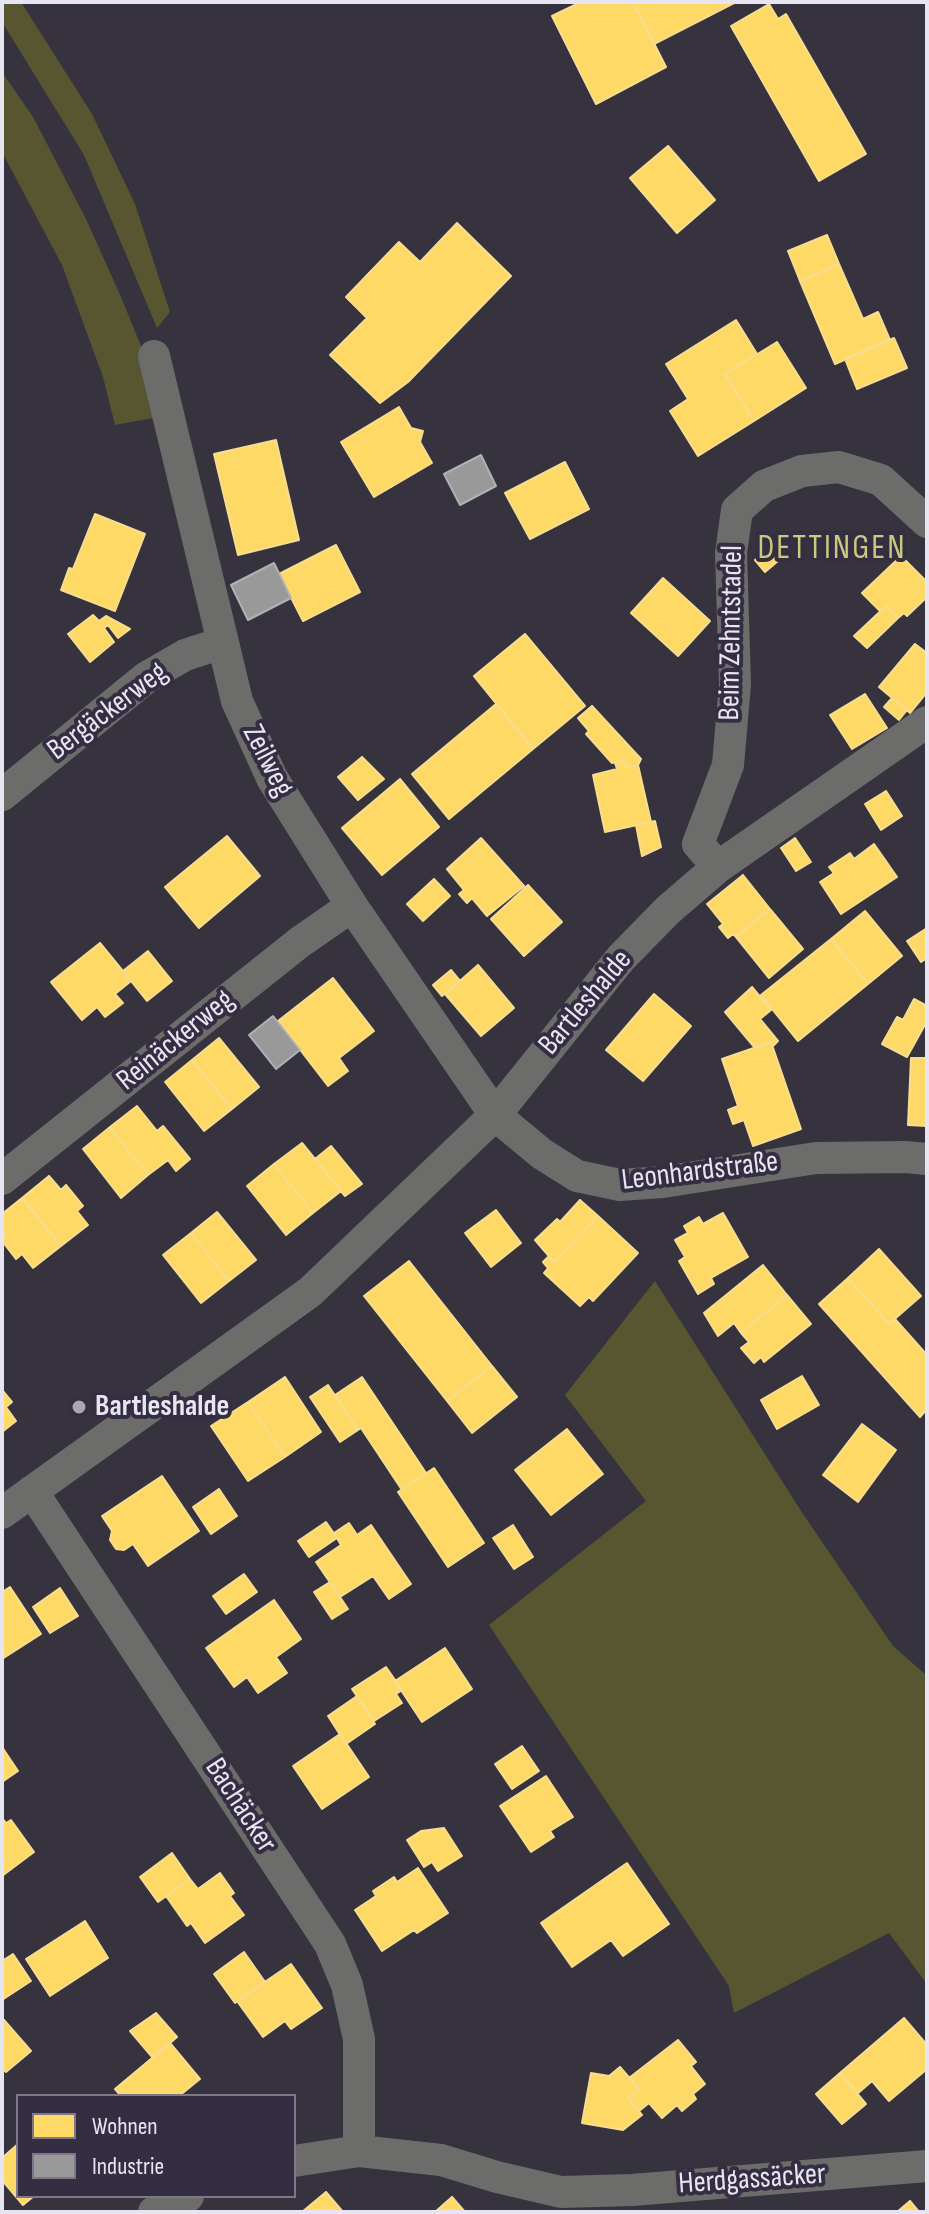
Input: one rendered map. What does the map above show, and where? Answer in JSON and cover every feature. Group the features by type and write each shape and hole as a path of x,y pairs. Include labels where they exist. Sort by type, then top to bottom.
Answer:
{"street":[{"name":"Zeilweg","path":"154,356 237,701 272,778 352,906 495,1115"},
{"name":"Beim Zehntstadel","path":"718,867 698,844 728,765 735,684 731,553 737,510 764,486 802,471 839,467 881,480 927,522"},
{"name":"Bergäckerweg","path":"2,795 147,677 185,655 222,643"},
{"name":"Bartleshalde","path":"2,1513 310,1292 495,1115 621,958 668,910 718,867 927,722"},
{"name":"Reinäckerweg","path":"2,1179 300,942 352,906"},
{"name":"Leonhardstraße","path":"495,1115 542,1154 577,1176 620,1185 663,1182 816,1158 927,1159"},
{"name":"Bachäcker","path":"32,1491 330,1944 347,1985 359,2039 359,2151"},
{"name":"Herdgassäcker","path":"296,2161 359,2151 441,2160 561,2192 632,2190 927,2166"},
{"path":"154,2212 184,2198"}],"shaded area":[{"path":"2,2 21,2 92,114 135,204 170,312 157,328 84,155 2,22"},
{"path":"2,72 33,117 86,219 121,297 141,346 153,418 115,425 103,377 62,265 2,152"},
{"path":"655,1281 803,1514 893,1646 927,1676 927,1984 889,1933 734,2013 729,1986 489,1625 646,1501 565,1395"}],"building: Wohnen":[{"path":"581,2 633,2 666,67 596,104 552,16"},
{"path":"633,2 736,2 654,44"},
{"path":"769,4 778,19 786,14 866,154 819,181 731,26"},
{"path":"668,146 715,200 677,233 630,178"},
{"path":"457,223 511,276 408,382 380,403 330,355 367,318 346,297 399,242 420,262"},
{"path":"827,235 839,264 800,281 788,251"},
{"path":"839,264 863,319 878,312 890,340 835,364 800,281"},
{"path":"736,320 757,354 725,374 754,421 698,456 670,411 688,399 666,364"},
{"path":"894,338 907,368 857,389 845,359"},
{"path":"777,342 806,388 754,421 725,374"},
{"path":"399,407 411,428 423,431 420,442 432,463 374,497 341,442"},
{"path":"276,440 299,540 238,555 214,454"},
{"path":"565,462 589,509 530,539 505,493"},
{"path":"95,514 145,534 115,611 61,590"},
{"path":"336,545 360,592 303,621 279,574"},
{"path":"768,549 778,561 765,572 755,560"},
{"path":"901,556 927,582 927,597 907,616 904,613 898,618 886,606 880,611 862,593"},
{"path":"663,578 710,621 678,656 631,613"},
{"path":"886,606 898,618 867,648 854,636"},
{"path":"93,615 99,621 106,616 130,629 118,638 108,625 104,628 114,642 90,662 68,634"},
{"path":"525,634 585,706 533,749 474,676"},
{"path":"915,644 927,653 927,692 910,713 879,687"},
{"path":"865,694 887,728 852,749 830,715"},
{"path":"892,698 907,710 899,720 884,707"},
{"path":"496,704 533,749 449,819 412,774"},
{"path":"592,706 641,759 638,765 626,767 624,761 612,763 586,734 589,731 578,718"},
{"path":"362,757 384,779 358,800 338,777"},
{"path":"624,761 626,767 638,765 651,822 605,832 593,775 617,769 615,763"},
{"path":"400,779 439,827 382,875 342,828"},
{"path":"886,791 902,816 881,830 865,804"},
{"path":"655,821 661,847 642,856 636,825"},
{"path":"227,836 260,876 199,928 165,887"},
{"path":"481,838 524,886 487,916 472,898 467,903 459,894 464,890 447,869"},
{"path":"795,838 811,862 796,871 781,848"},
{"path":"874,844 897,877 841,914 820,882 834,873 829,867 850,853 854,859"},
{"path":"743,875 770,909 736,937 733,934 728,938 719,927 723,924 707,904"},
{"path":"434,879 450,896 423,921 407,904"},
{"path":"528,885 562,922 524,956 491,919"},
{"path":"770,909 803,949 769,978 736,937"},
{"path":"865,911 902,956 868,984 831,939"},
{"path":"927,928 927,958 921,962 907,941"},
{"path":"831,939 868,984 798,1041 761,995"},
{"path":"100,943 131,981 115,994 123,1003 105,1017 97,1007 82,1020 51,982"},
{"path":"148,951 172,981 147,1001 123,971"},
{"path":"478,965 514,1008 481,1036 445,994"},
{"path":"451,970 460,981 442,996 433,985"},
{"path":"333,978 374,1031 339,1058 348,1071 328,1086 278,1021"},
{"path":"752,987 771,1010 760,1019 778,1041 773,1046 771,1042 755,1048 725,1012"},
{"path":"654,994 691,1026 643,1081 606,1050"},
{"path":"914,999 927,1006 927,1021 907,1057 882,1044 897,1017 903,1020"},
{"path":"219,1038 259,1087 232,1109 192,1060"},
{"path":"771,1042 801,1129 753,1146 744,1120 733,1124 728,1110 738,1106 722,1059"},
{"path":"911,1058 927,1058 927,1126 908,1125"},
{"path":"192,1060 232,1109 204,1131 165,1082"},
{"path":"137,1106 157,1131 163,1126 190,1159 176,1171 168,1160 148,1175 110,1127"},
{"path":"110,1127 148,1175 121,1198 83,1149"},
{"path":"302,1143 341,1191 313,1213 274,1164"},
{"path":"331,1146 362,1184 345,1196 315,1159"},
{"path":"274,1164 313,1213 286,1235 247,1186"},
{"path":"49,1176 61,1190 66,1185 83,1206 77,1211 88,1225 61,1246 22,1198"},
{"path":"22,1198 61,1246 33,1268 22,1254 16,1259 2,1241 5,1234 2,1231 2,1214"},
{"path":"580,1200 598,1216 554,1262 535,1240 557,1219 560,1222"},
{"path":"496,1210 521,1243 491,1267 465,1233"},
{"path":"217,1212 256,1260 229,1281 191,1233"},
{"path":"723,1213 748,1257 711,1278 714,1284 698,1294 679,1261 685,1257 675,1240 688,1233 684,1226 699,1217 703,1224"},
{"path":"598,1216 638,1253 593,1301 589,1297 580,1306 544,1273 548,1268 543,1262 549,1256 554,1262"},
{"path":"191,1233 229,1281 201,1303 163,1255"},
{"path":"879,1249 921,1296 889,1324 848,1278"},
{"path":"409,1261 492,1366 447,1401 364,1296"},
{"path":"763,1265 787,1295 741,1333 734,1323 718,1336 704,1313"},
{"path":"848,1278 889,1324 895,1319 927,1355 927,1409 920,1417 819,1304"},
{"path":"787,1295 811,1324 764,1362 761,1357 754,1363 741,1348 749,1342 741,1333"},
{"path":"492,1366 517,1397 472,1433 447,1401"},
{"path":"802,1376 819,1405 777,1429 761,1400"},
{"path":"285,1377 321,1432 285,1457 248,1402"},
{"path":"362,1377 426,1473 402,1490 335,1395"},
{"path":"328,1385 358,1430 340,1442 310,1397"},
{"path":"2,1390 12,1402 6,1407 16,1421 2,1432"},
{"path":"248,1402 285,1457 248,1481 211,1426"},
{"path":"862,1424 896,1450 858,1502 823,1475"},
{"path":"567,1429 603,1474 551,1515 515,1470"},
{"path":"434,1468 484,1543 448,1567 398,1492"},
{"path":"162,1476 199,1531 148,1566 133,1544 124,1550 116,1549 110,1540 112,1531 102,1516"},
{"path":"219,1489 237,1516 211,1534 193,1507"},
{"path":"326,1522 337,1538 309,1557 298,1541"},
{"path":"349,1523 357,1535 371,1525 411,1584 389,1599 373,1576 340,1597 316,1562 341,1545 334,1533"},
{"path":"513,1525 533,1557 514,1569 493,1538"},
{"path":"244,1574 257,1592 226,1614 213,1596"},
{"path":"330,1582 348,1609 332,1619 314,1592"},
{"path":"10,1587 41,1634 2,1659 2,1592"},
{"path":"60,1588 78,1616 50,1633 33,1607"},
{"path":"274,1600 301,1639 276,1657 287,1673 258,1693 247,1677 234,1687 206,1648"},
{"path":"445,1648 472,1689 422,1722 395,1681"},
{"path":"386,1667 402,1690 396,1694 402,1703 374,1721 352,1689"},
{"path":"357,1696 375,1724 346,1744 328,1716"},
{"path":"340,1734 369,1777 322,1809 293,1766"},
{"path":"522,1746 539,1771 512,1789 495,1764"},
{"path":"2,1747 18,1771 2,1782"},
{"path":"546,1776 573,1817 550,1831 554,1837 531,1852 500,1806"},
{"path":"2,1818 6,1823 11,1820 34,1852 2,1876"},
{"path":"444,1828 462,1856 438,1871 432,1862 424,1867 407,1840 421,1831"},
{"path":"172,1853 190,1879 158,1902 140,1877"},
{"path":"627,1863 669,1924 623,1956 611,1940 572,1967 541,1923"},
{"path":"418,1868 448,1913 382,1951 355,1910 376,1896 373,1891 394,1877 397,1882"},
{"path":"220,1873 234,1893 230,1896 244,1915 205,1943 191,1923 187,1926 166,1896 190,1879 198,1889"},
{"path":"85,1921 108,1958 50,1996 26,1959"},
{"path":"244,1952 265,1982 235,2003 214,1974"},
{"path":"13,1954 31,1981 2,2000 2,1961"},
{"path":"291,1964 322,2008 291,2029 285,2021 263,2037 237,2001"},
{"path":"156,2013 177,2037 153,2058 130,2031"},
{"path":"904,2018 927,2045 927,2069 889,2101 872,2081 857,2094 840,2073"},
{"path":"4,2020 31,2051 6,2072 2,2068"},
{"path":"678,2040 696,2062 691,2066 705,2084 693,2094 696,2099 682,2111 677,2105 662,2118 649,2103 639,2111 628,2098 639,2089 629,2078"},
{"path":"170,2043 200,2079 181,2094 119,2094 115,2089"},
{"path":"620,2067 639,2089 628,2098 642,2115 623,2130 582,2123 591,2073 609,2076"},
{"path":"840,2073 866,2104 842,2124 816,2094"},
{"path":"16,2146 16,2197 2,2180 2,2158"},
{"path":"326,2192 343,2212 302,2212"},
{"path":"452,2197 465,2212 435,2212"},
{"path":"17,2198 32,2198 23,2205"},
{"path":"910,2201 919,2212 897,2212"}],"building: Industrie":[{"path":"481,455 496,486 460,505 444,474"},
{"path":"274,563 291,598 248,620 231,585"},
{"path":"273,1016 300,1050 276,1069 249,1035"}],"place":[{"name":"Bartleshalde","path":"79,1407"}],"district":[{"name":"DETTINGEN","path":"832,549"}]}
